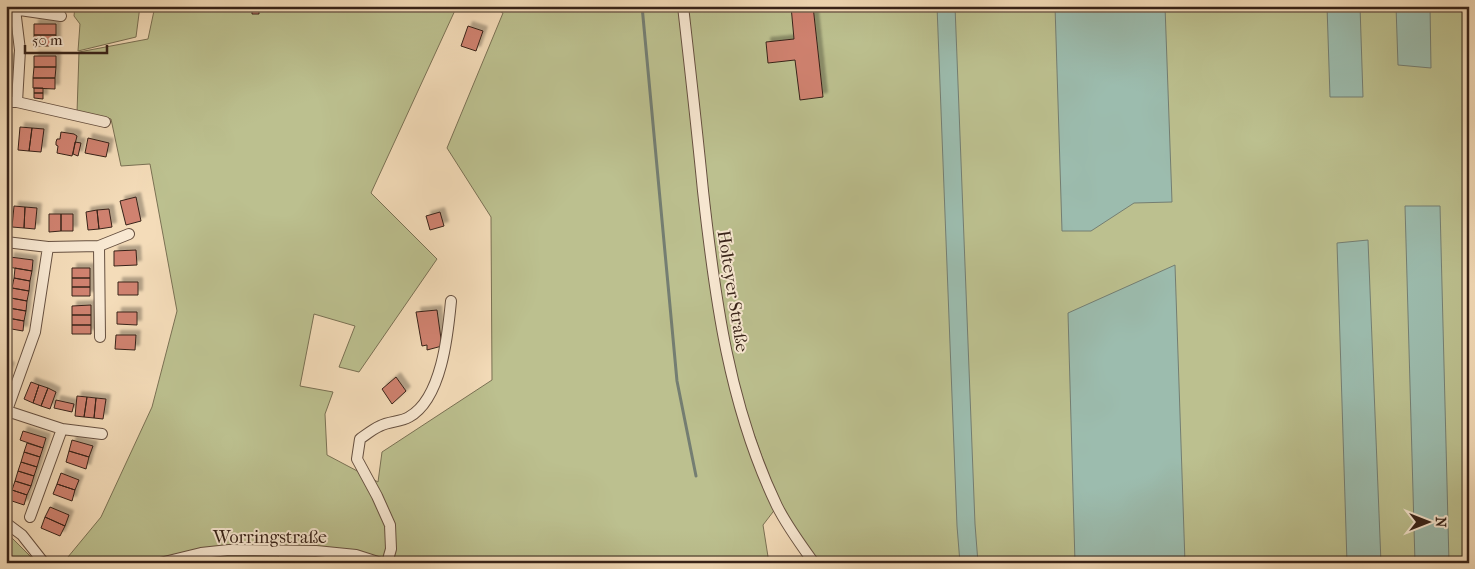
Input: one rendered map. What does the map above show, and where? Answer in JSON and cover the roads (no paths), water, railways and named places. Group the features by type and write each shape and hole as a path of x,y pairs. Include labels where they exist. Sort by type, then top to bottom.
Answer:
{"street":[{"name":"Holteyer Straße","path":"683,6 711,258 729,370 738,402 777,506 814,563"},
{"path":"17,102 20,50 11,8 61,16"},
{"path":"6,102 17,102 105,122"},
{"path":"6,242 48,247 99,246 129,234"},
{"path":"99,246 100,337"},
{"path":"48,247 35,332 7,412 62,428 102,434"},
{"path":"387,563 391,549 390,525 357,459 360,439 380,425 409,418 421,407 433,388 442,363 447,342 451,300"},
{"path":"30,518 62,428"},
{"path":"6,523 22,535 44,563"},
{"name":"Worringstraße","path":"160,563 229,550 356,554 381,563"}],"waterway":[{"path":"642,6 677,381 696,476"}]}
